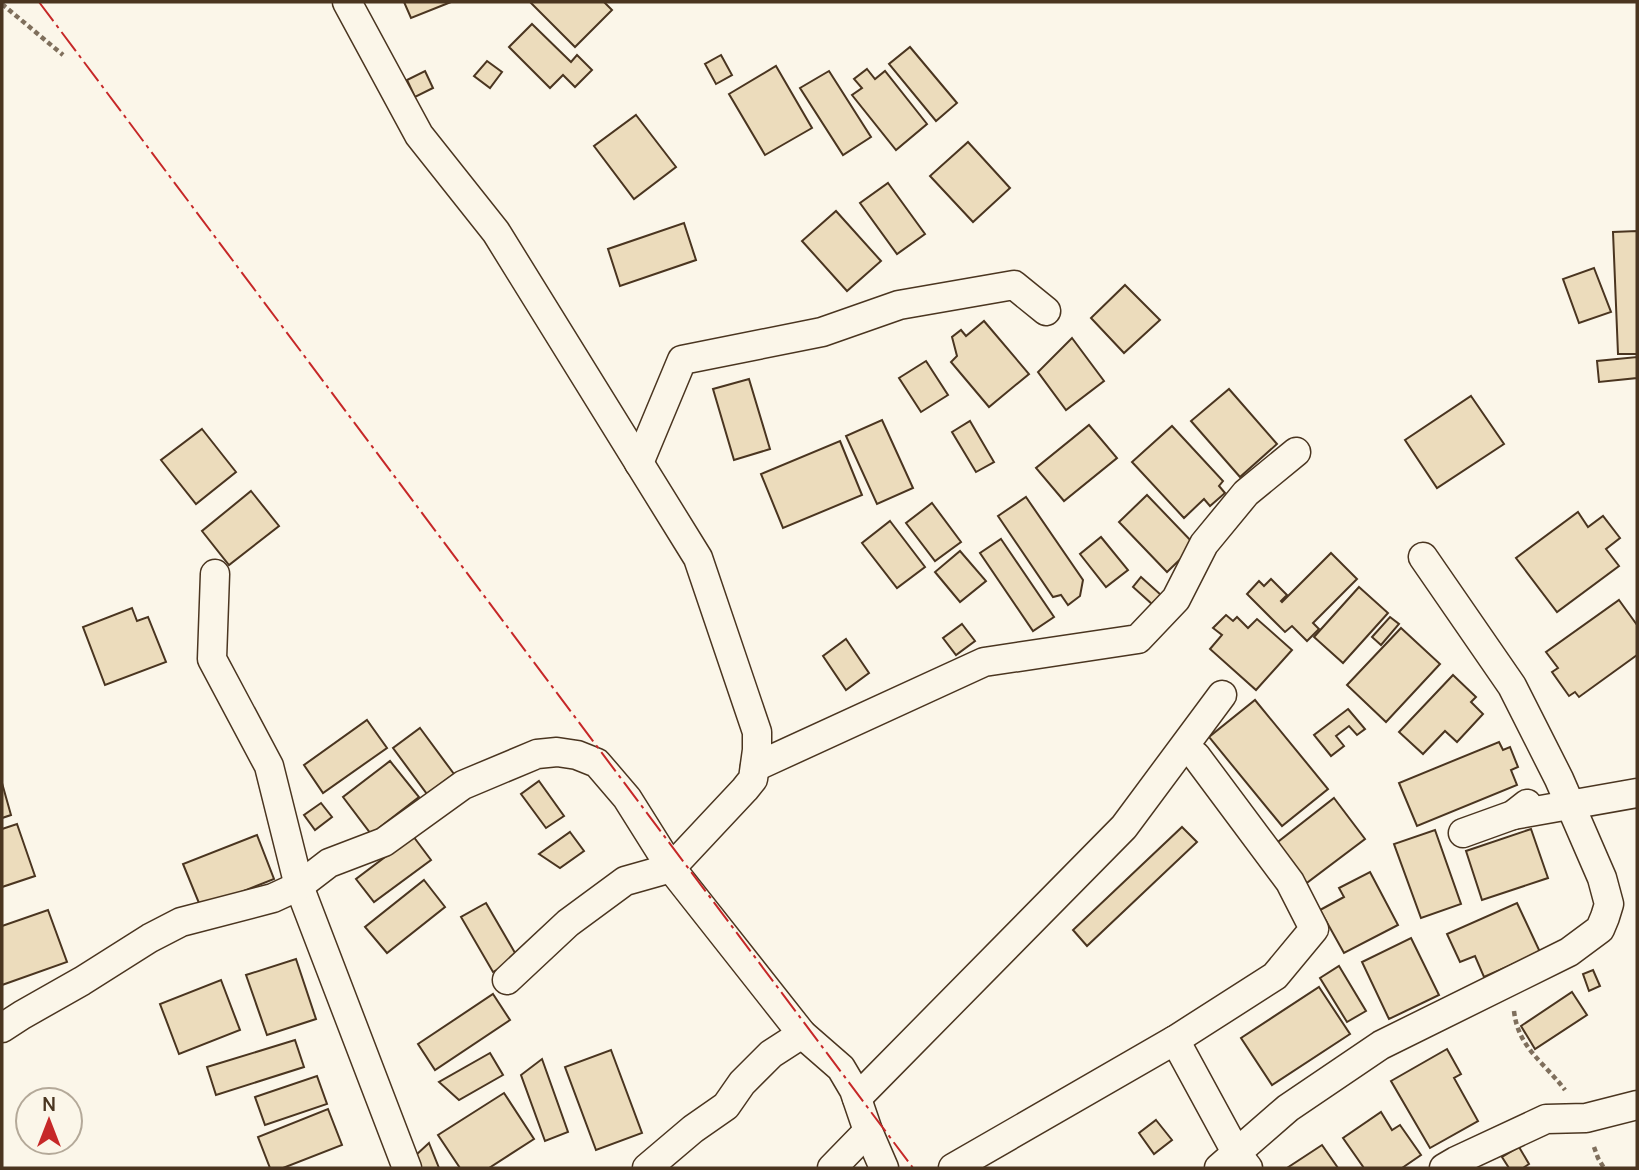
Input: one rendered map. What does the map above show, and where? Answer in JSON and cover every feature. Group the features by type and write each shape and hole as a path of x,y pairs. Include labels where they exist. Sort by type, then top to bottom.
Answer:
{"street":[{"path":"347,2 419,135 496,232 698,558 757,732 752,779 671,868 625,881 568,923 507,980"},
{"path":"639,463 682,360 821,332 899,305 1014,285 1046,311"},
{"path":"755,767 984,662 1138,639 1176,599 1204,544 1246,493 1296,452"},
{"path":"1175,1040 1234,1164 1288,1108 1381,1045 1569,952 1600,929 1609,904 1602,878 1559,779 1512,686 1423,557"},
{"path":"215,574 212,659 269,766 299,886 407,1168"},
{"path":"857,1098 1124,827 1222,695"},
{"path":"2,1028 150,937 181,922 273,898 299,886 329,863 384,842 463,785 537,754 557,752 577,755 597,763 626,798 671,868 803,1034 841,1068 854,1090 884,1168"},
{"path":"953,1168 1175,1040 1275,976 1314,929 1290,882 1196,755"},
{"path":"1513,815 1559,779"},
{"path":"1463,833 1513,815 1637,793"},
{"path":"647,1168 693,1129 726,1106 742,1083 771,1054 803,1034"},
{"path":"1444,1168 1546,1119 1586,1118 1637,1105"},
{"path":"832,1168 868,1131"}],"path":[{"path":"2,4 63,55"},
{"path":"1515,979 1514,1013 1519,1034 1586,1118 1588,1132 1604,1168"}],"building":[{"path":"404,2 451,2 411,18"},
{"path":"530,2 604,2 612,10 575,47"},
{"path":"532,24 571,62 577,55 592,70 575,87 563,75 550,88 509,47"},
{"path":"910,47 957,103 936,121 889,64"},
{"path":"721,55 732,75 716,84 705,64"},
{"path":"487,61 502,72 490,88 474,76"},
{"path":"776,66 812,128 765,155 729,94"},
{"path":"867,69 875,79 885,71 927,124 896,150 852,95 862,88 854,79"},
{"path":"425,71 433,88 415,97 407,80"},
{"path":"829,71 871,137 843,155 800,88"},
{"path":"636,115 676,167 634,199 594,146"},
{"path":"968,142 1010,188 973,222 930,176"},
{"path":"888,183 925,234 897,254 860,203"},
{"path":"836,211 881,261 847,291 802,241"},
{"path":"684,223 696,260 620,286 608,249"},
{"path":"1637,231 1637,354 1618,354 1613,232"},
{"path":"1594,268 1611,312 1579,323 1563,279"},
{"path":"1125,285 1160,320 1124,353 1091,318"},
{"path":"984,321 1029,374 989,407 951,362 957,356 952,337 961,330 966,336"},
{"path":"1072,338 1104,381 1066,410 1038,372"},
{"path":"1637,357 1637,378 1599,382 1597,361"},
{"path":"926,361 948,395 921,412 899,378"},
{"path":"749,379 770,449 734,460 713,389"},
{"path":"1229,389 1277,444 1240,477 1191,421"},
{"path":"1471,396 1504,444 1437,488 1405,440"},
{"path":"882,420 913,488 877,504 846,436"},
{"path":"970,421 994,462 976,472 952,432"},
{"path":"1089,425 1117,458 1064,501 1036,468"},
{"path":"1172,426 1223,481 1219,486 1225,493 1210,506 1204,499 1184,518 1132,462"},
{"path":"202,429 236,472 196,504 161,460"},
{"path":"840,441 862,495 783,528 761,474"},
{"path":"251,491 279,526 229,565 202,531"},
{"path":"1147,495 1195,545 1167,572 1119,522"},
{"path":"1026,497 1083,580 1080,596 1068,605 1061,595 1053,597 998,516"},
{"path":"932,503 961,542 935,561 906,523"},
{"path":"1578,512 1588,527 1603,516 1620,538 1606,549 1619,566 1557,612 1516,558"},
{"path":"890,521 925,567 897,588 862,543"},
{"path":"1101,537 1128,570 1106,587 1080,554"},
{"path":"1001,539 1054,617 1033,631 980,553"},
{"path":"960,551 986,581 960,602 935,572"},
{"path":"1331,553 1357,579 1313,623 1319,629 1307,641 1292,626 1285,632 1247,594 1259,581 1264,586 1271,579 1287,595 1282,602"},
{"path":"1141,577 1161,595 1152,604 1133,587"},
{"path":"1359,587 1388,613 1343,663 1314,637"},
{"path":"1619,600 1637,625 1637,655 1579,697 1575,692 1569,696 1552,672 1558,668 1546,652"},
{"path":"132,608 137,621 148,617 166,662 105,685 83,627"},
{"path":"1226,615 1233,621 1237,617 1248,628 1257,619 1292,650 1256,690 1210,649 1222,635 1213,628"},
{"path":"1390,617 1399,624 1381,645 1372,637"},
{"path":"962,624 975,641 956,655 943,638"},
{"path":"1401,628 1440,664 1386,722 1347,685"},
{"path":"846,639 869,673 846,690 823,656"},
{"path":"1453,675 1476,697 1471,702 1483,714 1457,742 1445,731 1423,754 1399,732"},
{"path":"1255,700 1328,789 1282,826 1209,737"},
{"path":"1348,709 1365,729 1357,735 1349,726 1336,736 1344,746 1331,756 1314,735"},
{"path":"367,720 387,748 323,793 304,765"},
{"path":"420,728 454,774 427,794 393,748"},
{"path":"1499,742 1503,750 1510,747 1518,767 1511,770 1517,785 1417,826 1399,783"},
{"path":"390,761 419,797 371,834 343,797"},
{"path":"539,781 564,816 546,828 521,794"},
{"path":"2,783 11,815 2,818"},
{"path":"1334,798 1365,839 1304,885 1274,845"},
{"path":"321,803 332,817 315,830 304,815"},
{"path":"17,824 35,876 2,887 2,829"},
{"path":"1182,827 1197,842 1087,946 1073,930"},
{"path":"1531,829 1548,878 1482,900 1466,851"},
{"path":"1435,830 1461,904 1421,918 1394,844"},
{"path":"570,832 584,851 560,868 539,854"},
{"path":"257,835 274,879 201,908 183,864"},
{"path":"413,836 431,860 374,902 356,879"},
{"path":"1370,872 1398,925 1344,953 1320,910 1344,897 1339,888"},
{"path":"424,880 445,907 387,953 365,927"},
{"path":"486,903 518,958 493,972 461,917"},
{"path":"1517,903 1540,952 1484,977 1475,956 1460,962 1447,934"},
{"path":"48,910 67,962 2,985 2,926"},
{"path":"1411,938 1439,995 1389,1019 1362,962"},
{"path":"296,959 316,1019 267,1035 246,975"},
{"path":"1339,966 1366,1011 1347,1022 1320,978"},
{"path":"1593,970 1600,986 1589,991 1583,974"},
{"path":"221,980 240,1030 179,1054 160,1004"},
{"path":"1319,987 1350,1034 1272,1085 1241,1038"},
{"path":"1572,992 1587,1015 1535,1049 1521,1026"},
{"path":"493,994 510,1020 435,1070 418,1044"},
{"path":"295,1040 304,1067 216,1095 207,1067"},
{"path":"1447,1049 1461,1074 1454,1078 1478,1121 1430,1148 1391,1081"},
{"path":"611,1050 642,1133 596,1150 565,1067"},
{"path":"490,1053 503,1075 459,1100 439,1082"},
{"path":"542,1059 568,1132 545,1141 521,1075"},
{"path":"317,1076 327,1104 265,1125 255,1097"},
{"path":"504,1093 534,1139 489,1168 460,1168 438,1135"},
{"path":"328,1109 342,1145 283,1168 270,1168 258,1137"},
{"path":"1381,1112 1392,1130 1400,1125 1421,1155 1402,1168 1364,1168 1343,1138"},
{"path":"1156,1120 1172,1140 1154,1154 1139,1133"},
{"path":"429,1143 439,1168 421,1168 416,1155"},
{"path":"1322,1145 1338,1168 1287,1168"},
{"path":"1519,1147 1529,1164 1523,1168 1509,1168 1502,1157"}],"power":[{"path":"39,2 913,1168"}]}
